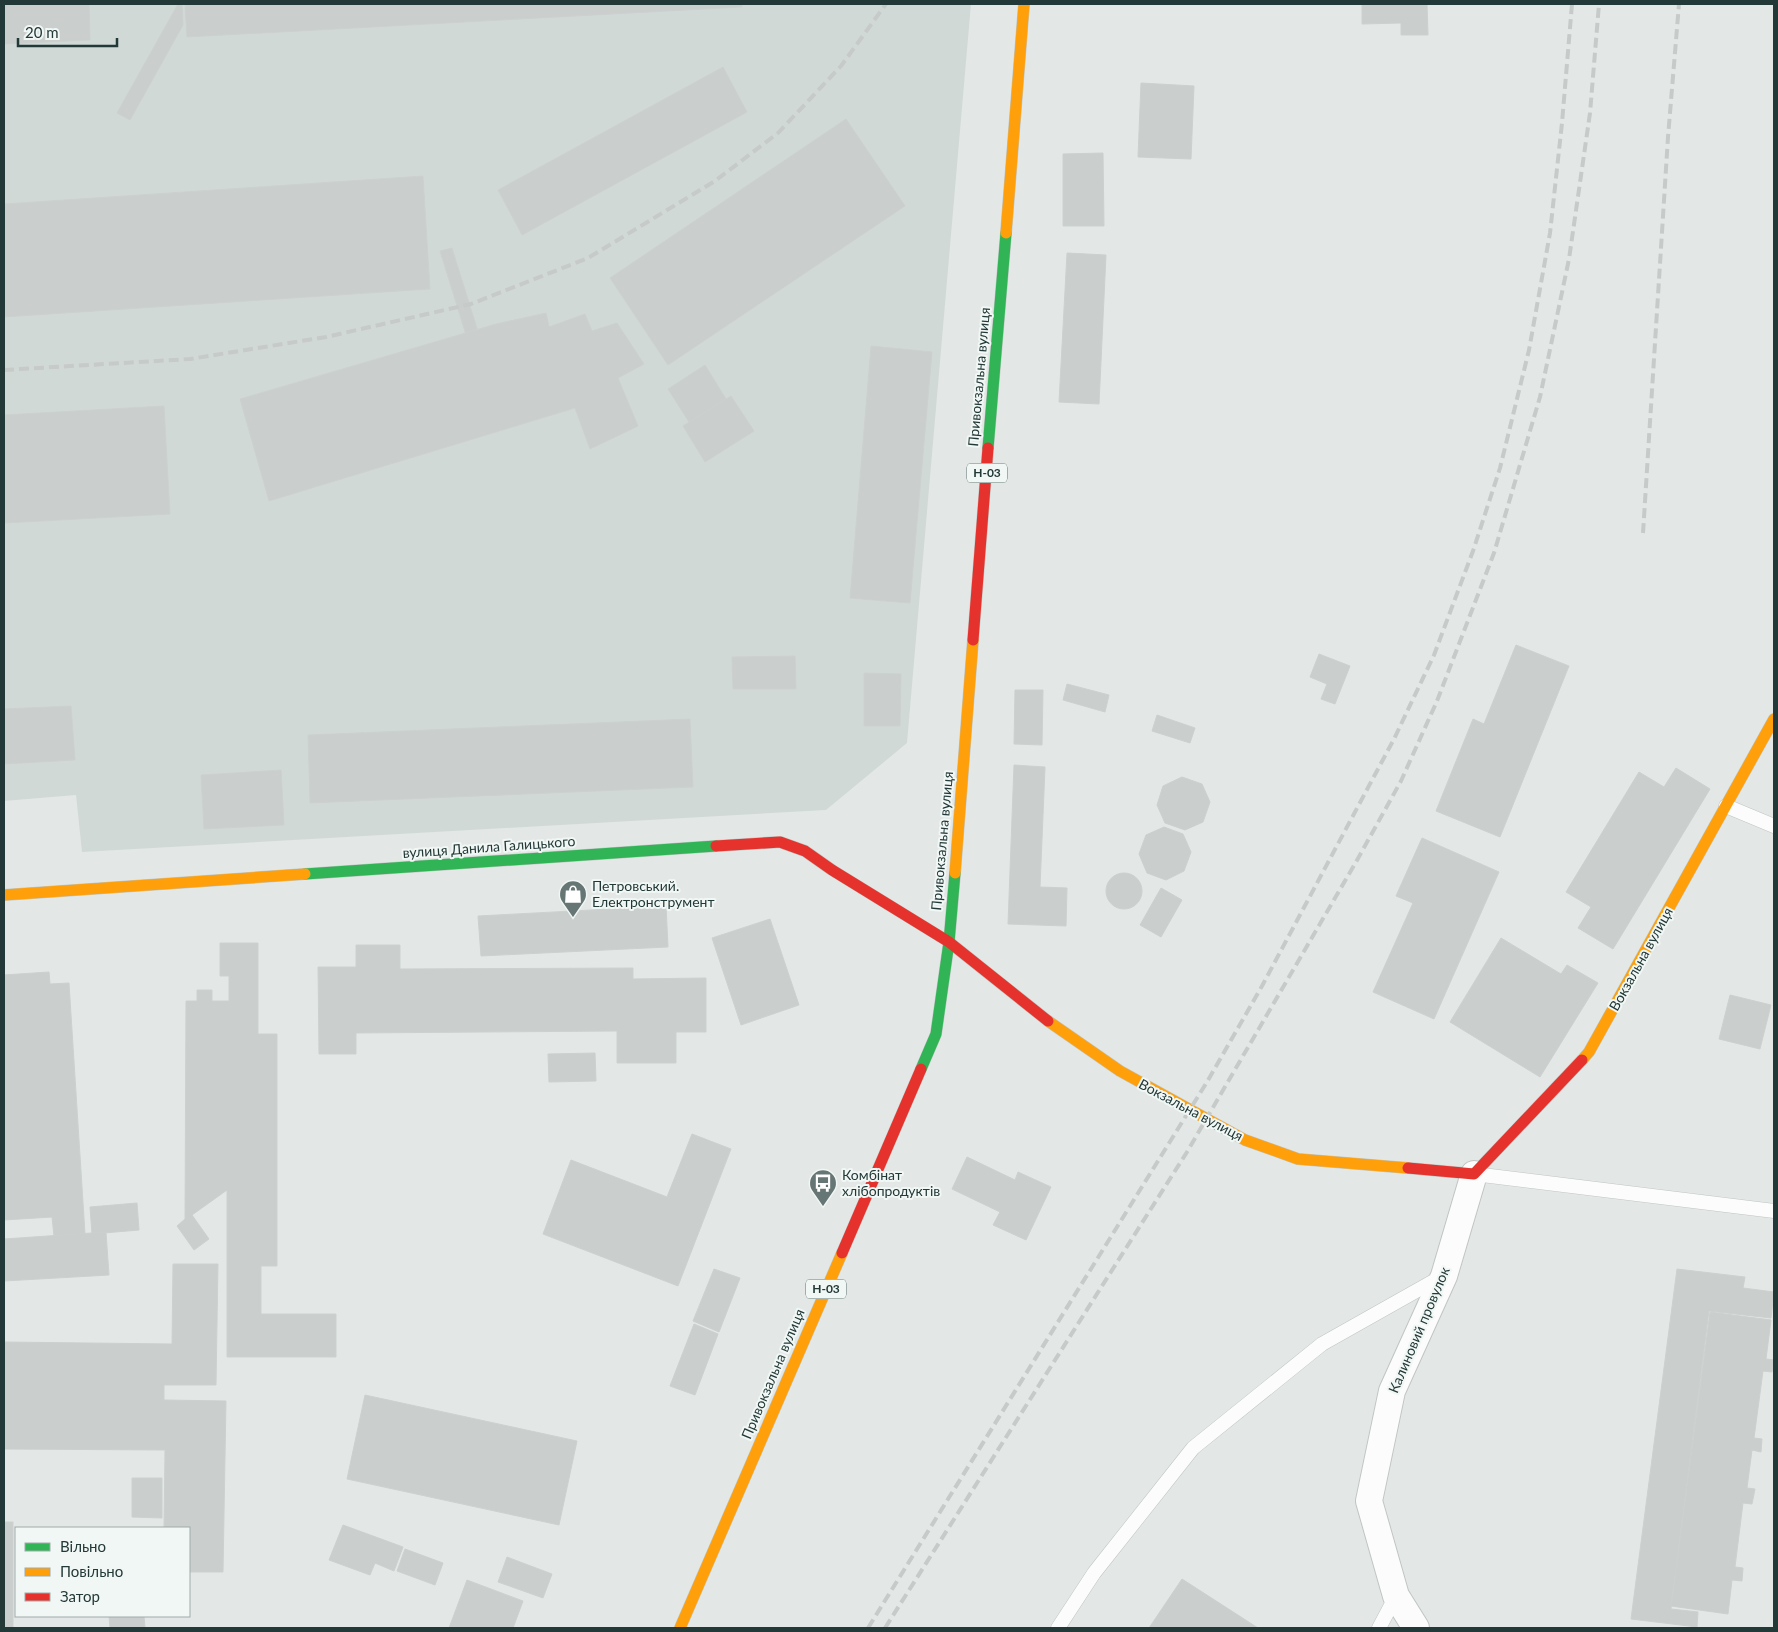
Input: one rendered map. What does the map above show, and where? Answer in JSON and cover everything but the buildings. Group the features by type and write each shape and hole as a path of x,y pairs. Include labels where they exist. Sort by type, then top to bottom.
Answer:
{"street":[{"name":"Привокзальна вулиця","path":"680,1628 936,1034 950,942 1024,4"},
{"name":"Вокзальна вулиця","path":"950,942 1046,1020 1120,1071 1245,1140 1298,1158 1474,1174 1589,1052 1774,719"},
{"name":"вулиця Данила Галицького","path":"4,895 780,842 805,851 832,870 950,942"},
{"name":"Калиновий провулок","path":"1416,1628 1396,1596 1369,1501 1392,1391 1444,1276 1474,1174"}],"lane":[{"path":"1726,806 1774,826"},
{"name":"Вокзальна вулиця","path":"1474,1174 1774,1211"},
{"path":"1058,1628 1094,1573 1193,1448 1322,1344 1444,1276"},
{"path":"1379,1628 1396,1596"}],"shaded area":[{"path":"4,4 971,4 907,743 826,810 82,852 76,795 4,801"}],"railway":[{"path":"4,370 190,359 326,337 471,304 588,258 715,181 778,133 841,66 886,4"},
{"path":"868,1628 1207,1082 1262,986 1394,739 1434,655 1473,551 1500,468 1529,350 1550,233 1572,4"},
{"path":"885,1628 1187,1152 1401,781 1437,701 1494,553 1540,397 1569,259 1590,113 1599,4"},
{"path":"1643,533 1668,137 1679,4"}],"traffic: fast":[{"path":"988,448 1006,233"},
{"path":"305,874 716,846"},
{"path":"921,1069 936,1034 949,942 955,873"}],"traffic: slow":[{"path":"1006,233 1024,4"},
{"path":"955,873 973,640"},
{"path":"1582,1060 1589,1052 1774,719"},
{"path":"4,895 305,874"},
{"path":"1048,1021 1120,1071 1245,1140 1298,1159 1408,1168"},
{"path":"680,1628 842,1253"}],"traffic: jam":[{"path":"973,640 988,448"},
{"path":"716,846 780,842 805,851 832,870 949,942 1048,1021"},
{"path":"1408,1168 1474,1174 1582,1060"},
{"path":"842,1253 921,1069"}],"place":[{"name":"Петровський. Електронструмент","path":"573,918"},
{"name":"Комбінат хлібопродуктів","path":"823,1207"}]}
